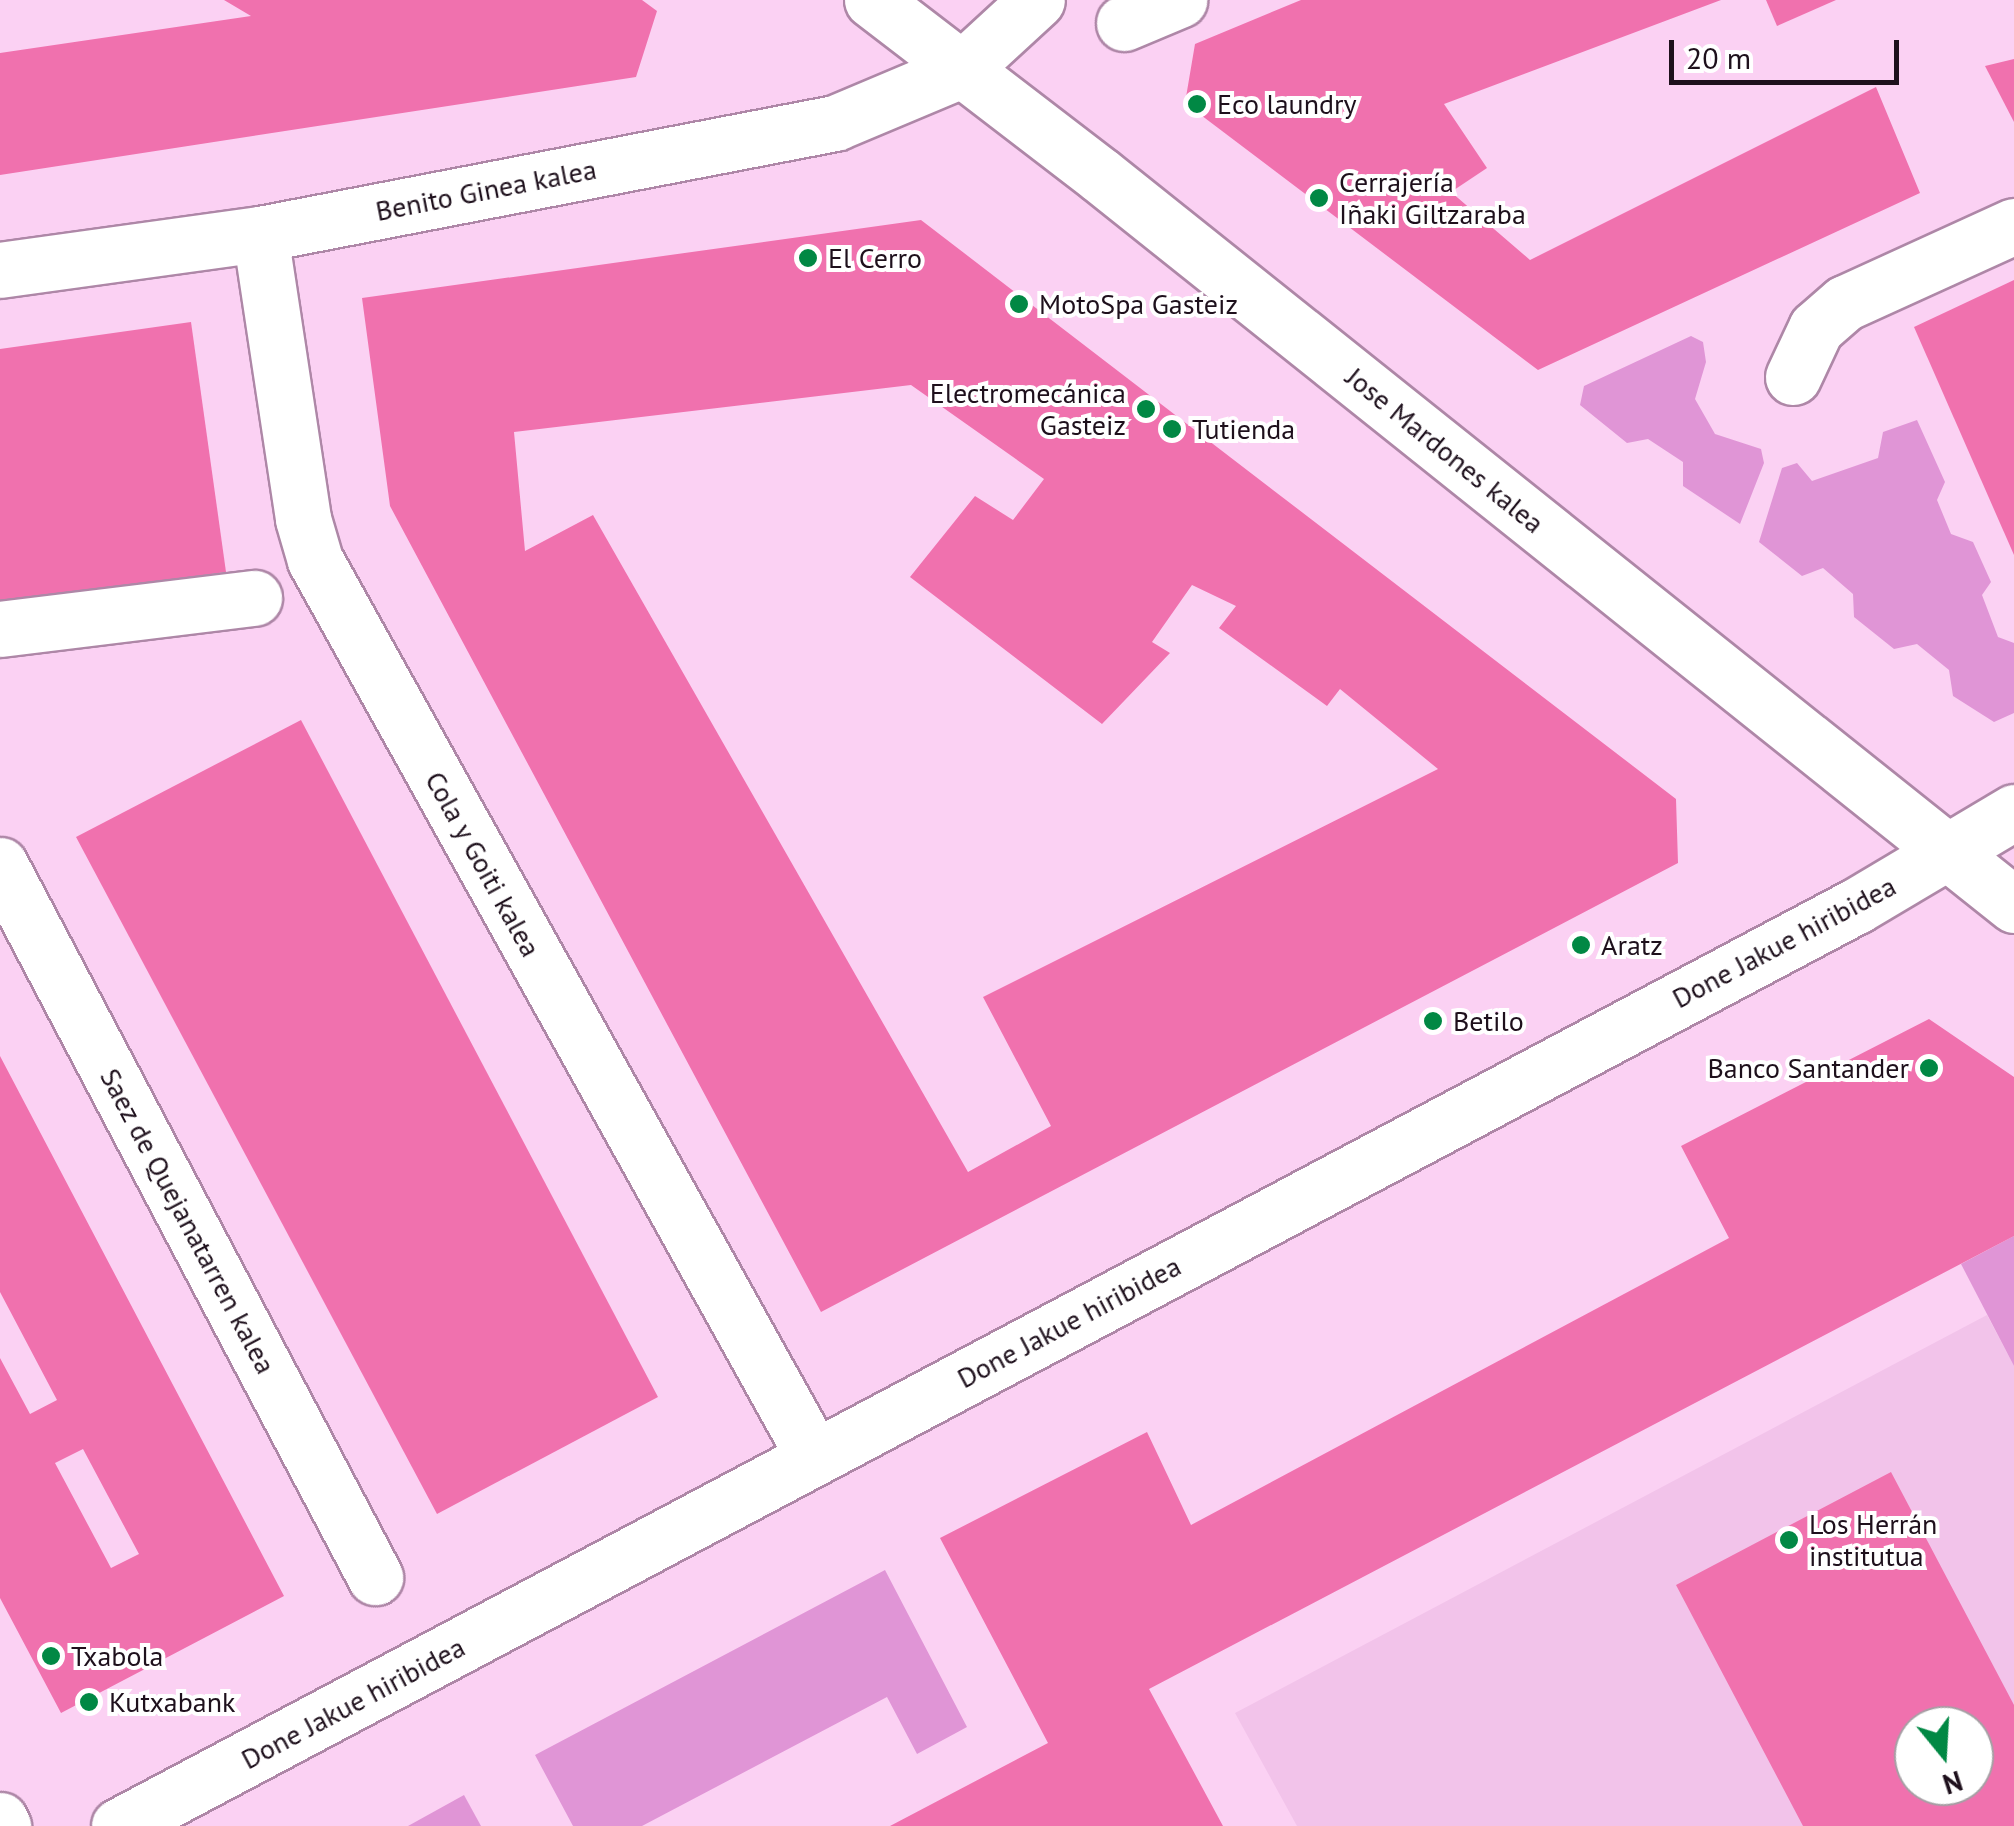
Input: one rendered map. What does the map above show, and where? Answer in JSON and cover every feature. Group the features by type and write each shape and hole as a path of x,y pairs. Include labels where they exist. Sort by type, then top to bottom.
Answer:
{"street":[{"name":"Jose Mardones kalea","path":"872,0 2014,905"},
{"name":"Benito Ginea kalea","path":"0,270 260,234 835,123 961,70 1037,0"},
{"path":"1124,23 1179,0"},
{"path":"1792,378 1816,328 1845,303 2014,226"},
{"name":"Cola y Goiti kalea","path":"260,234 302,520 315,560 814,1457"},
{"path":"0,629 254,598"},
{"name":"Done Jakue hiribidea","path":"119,1826 1856,906 2014,812"},
{"name":"Saez de Quejanatarren kalea","path":"0,865 375,1577"}],"shaded area":[{"path":"1691,336 1703,342 1706,362 1695,399 1715,434 1761,449 1764,463 1740,524 1683,486 1683,462 1648,439 1627,443 1580,405 1584,386"},
{"path":"1917,420 1945,482 1937,500 1951,534 1973,542 1991,582 1982,595 1998,637 2014,643 2014,713 1994,722 1953,696 1949,670 1917,644 1894,649 1854,617 1853,594 1823,568 1802,576 1759,542 1782,468 1797,463 1812,481 1878,458 1883,432"},
{"path":"2014,1236 2014,1366 1961,1264"},
{"name":"Los Herrán institutua","path":"1987,1315 2014,1366 2014,1826 1297,1826 1235,1713"},
{"path":"885,1570 967,1727 917,1754 887,1697 642,1826 573,1826 535,1755"},
{"path":"464,1795 481,1826 408,1826"}],"building":[{"path":"224,0 642,0 657,11 636,77 0,175 0,53 251,16"},
{"path":"1301,0 1721,0 1444,104 1487,168 1451,192 1530,260 1876,87 1920,193 1538,370 1185,103 1195,44"},
{"path":"1766,0 1836,0 1777,26"},
{"path":"2014,59 2014,122 1985,66"},
{"path":"921,220 1676,799 1678,863 821,1312 390,506 362,298","holes":["911,385 1044,479 1013,520 975,496 910,577 1102,724 1170,653 1152,642 1192,585 1236,606 1219,628 1327,706 1340,689 1438,769 983,997 1051,1126 968,1172 593,515 525,551 514,432"]},
{"path":"2014,280 2014,555 1914,327"},
{"path":"191,322 226,572 0,603 0,349"},
{"path":"301,720 658,1397 437,1514 76,837"},
{"path":"1929,1019 2014,1077 2014,1236 1149,1689 1223,1826 890,1826 1048,1743 940,1538 1147,1432 1191,1525 1729,1238 1681,1146"},
{"path":"0,1056 284,1596 61,1713 0,1598 0,1358 30,1414 57,1400 0,1292","holes":["83,1449 139,1554 111,1568 55,1463"]},
{"path":"1891,1472 2014,1705 2014,1826 1803,1826 1676,1585"}],"place":[{"name":"Eco laundry","path":"1197,104"},
{"name":"Cerrajería Iñaki Giltzaraba","path":"1319,198"},
{"name":"El Cerro","path":"808,258"},
{"name":"MotoSpa Gasteiz","path":"1019,304"},
{"name":"Electromecánica Gasteiz","path":"1146,409"},
{"name":"Tutienda","path":"1172,429"},
{"name":"Aratz","path":"1581,945"},
{"name":"Betilo","path":"1433,1021"},
{"name":"Banco Santander","path":"1929,1068"},
{"name":"Los Herrán institutua","path":"1789,1540"},
{"name":"Txabola","path":"51,1656"},
{"name":"Kutxabank","path":"89,1702"}]}
